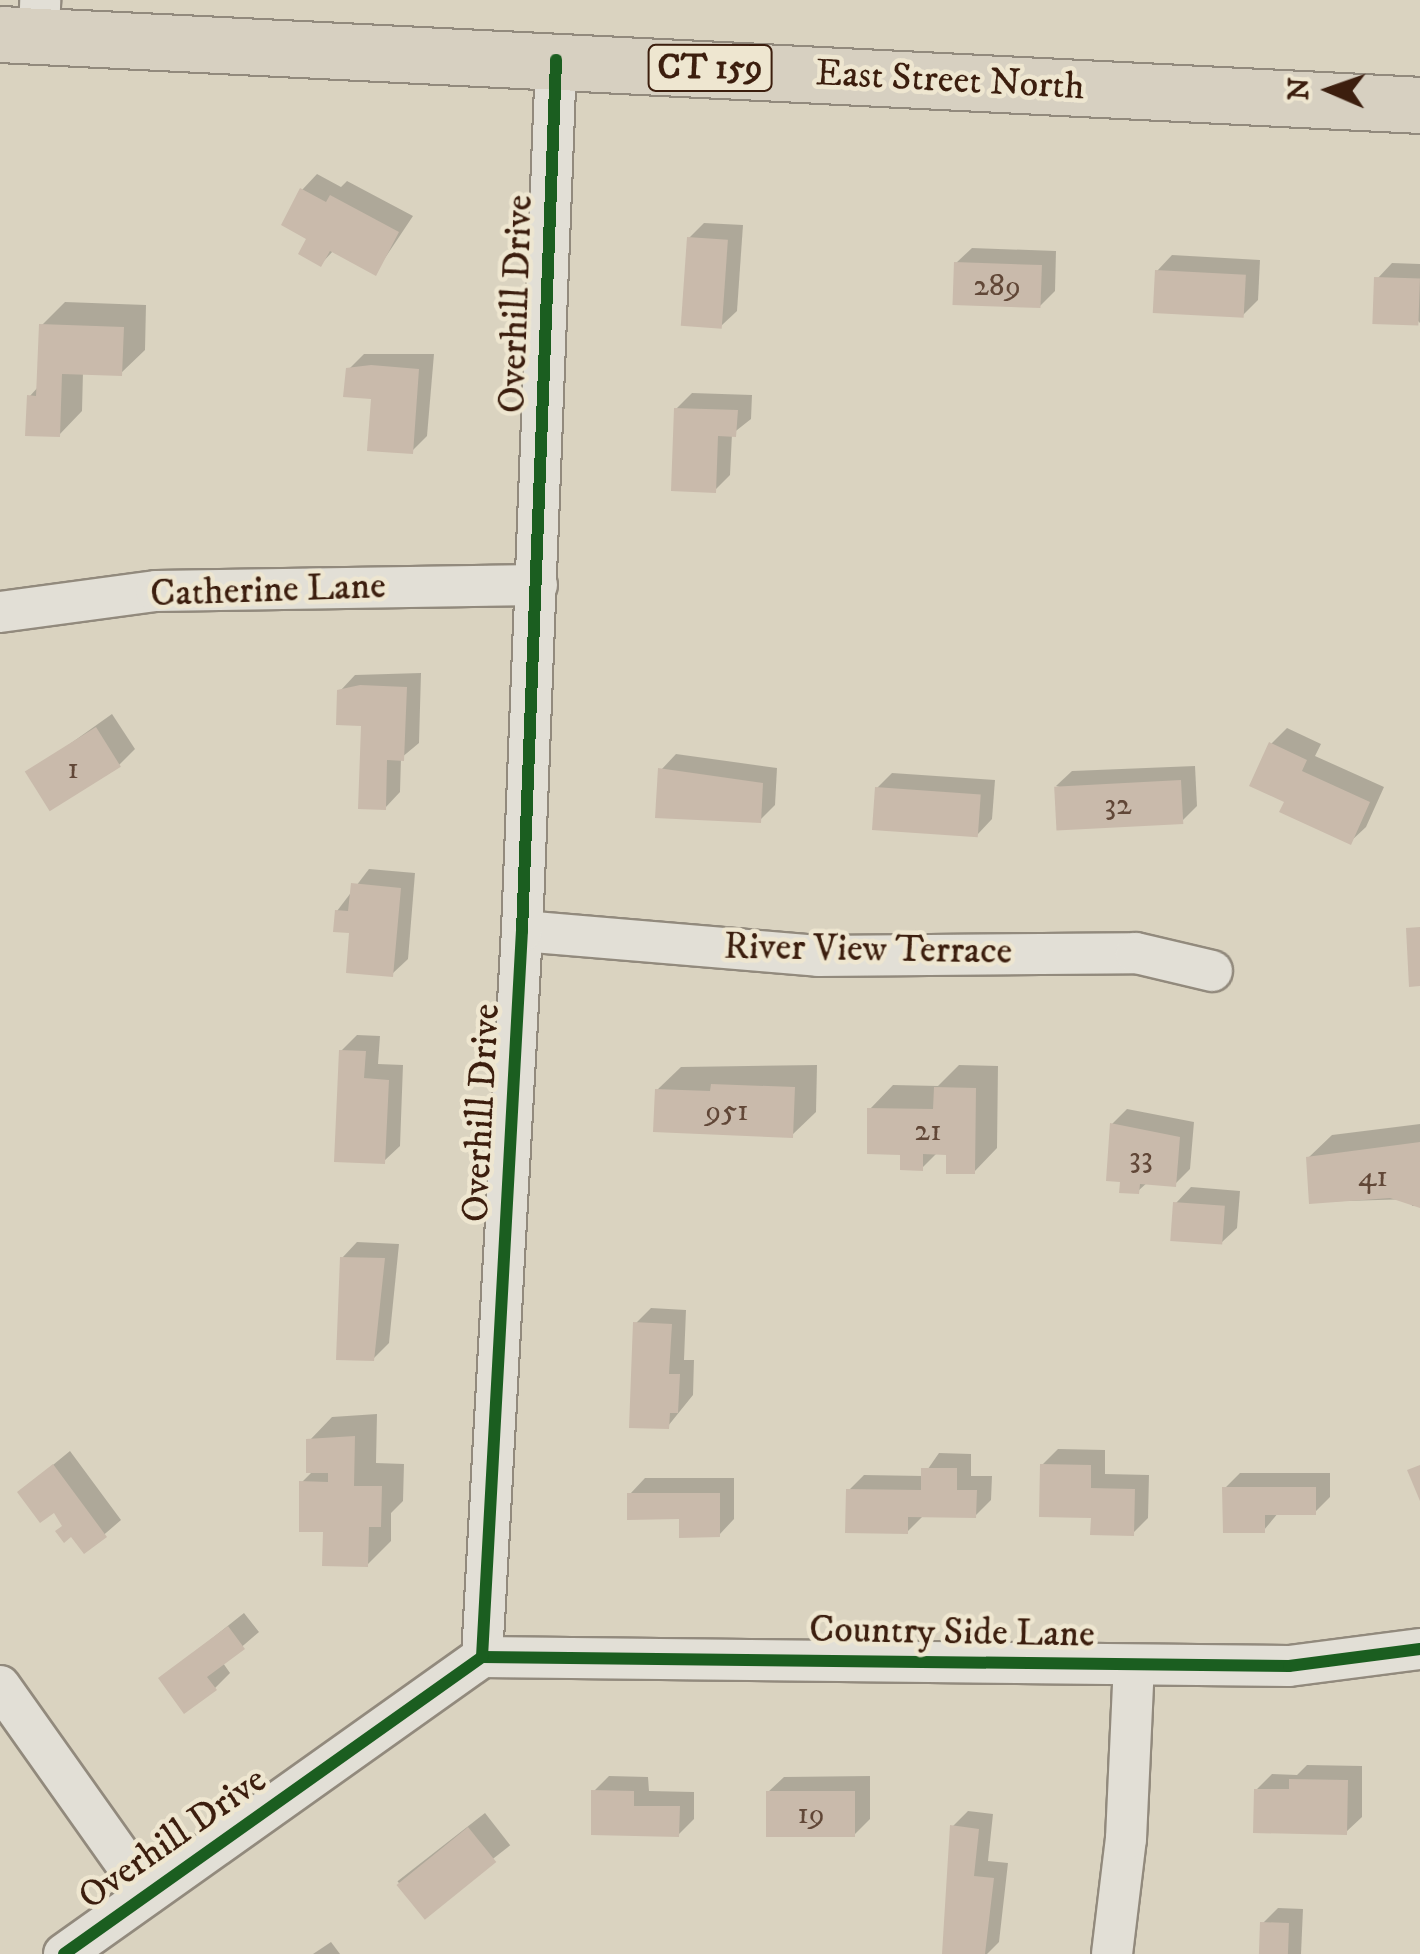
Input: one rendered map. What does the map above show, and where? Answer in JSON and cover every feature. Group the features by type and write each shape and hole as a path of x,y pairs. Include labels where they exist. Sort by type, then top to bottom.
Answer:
{"main road":[{"name":"East Street North","path":"26,23 556,60 1420,105"}],"street":[{"name":"Overhill Drive","path":"64,1954 482,1656 522,932 556,60"},
{"name":"Catherine Lane","path":"0,612 156,591 537,585"},
{"name":"River View Terrace","path":"522,932 818,956 1136,954 1212,970"},
{"name":"Country Side Lane","path":"482,1656 1289,1666 1420,1649"},
{"path":"1112,1954 1126,1839 1134,1666"},
{"path":"0,1686 147,1894"}],"building":[{"path":"300,188 326,202 330,195 399,232 376,276 330,251 321,267 298,254 306,239 281,225"},
{"path":"687,237 728,240 722,329 681,326"},
{"path":"954,262 1042,265 1040,308 952,305"},
{"path":"1155,270 1246,275 1244,318 1153,313"},
{"path":"1374,277 1420,279 1418,326 1372,324"},
{"path":"39,324 124,327 122,376 62,374 60,437 25,436 27,395 36,396"},
{"path":"371,365 419,369 413,454 367,451 371,399 343,397 346,368"},
{"path":"674,408 738,410 736,437 718,436 716,493 671,491"},
{"path":"360,685 407,687 404,761 387,760 386,810 358,809 361,726 336,725 337,690"},
{"path":"96,727 121,767 50,811 25,772"},
{"path":"1269,742 1307,760 1302,771 1370,802 1351,845 1279,812 1284,802 1249,786"},
{"path":"658,768 763,783 761,823 655,818"},
{"path":"1181,780 1183,824 1056,831 1054,787"},
{"path":"875,787 981,794 978,837 872,830"},
{"path":"351,883 401,888 393,977 346,973 349,933 333,932 335,910 348,911"},
{"path":"1420,927 1420,986 1409,987 1406,928"},
{"path":"339,1050 366,1051 364,1078 389,1080 385,1164 334,1162"},
{"path":"711,1084 795,1087 793,1138 653,1132 655,1089 710,1091"},
{"path":"934,1087 976,1088 975,1174 946,1174 946,1155 923,1154 923,1171 900,1170 900,1155 867,1154 867,1108 933,1109"},
{"path":"1110,1123 1180,1137 1176,1187 1140,1184 1139,1194 1119,1193 1120,1182 1106,1181"},
{"path":"1420,1142 1420,1208 1390,1198 1309,1204 1306,1157"},
{"path":"1173,1202 1225,1206 1222,1245 1170,1241"},
{"path":"340,1257 385,1258 374,1361 336,1360"},
{"path":"633,1322 672,1324 669,1374 680,1374 678,1413 670,1413 669,1429 629,1428"},
{"path":"355,1436 354,1486 382,1486 381,1527 369,1527 368,1567 322,1566 323,1532 299,1532 299,1481 328,1482 328,1473 306,1473 306,1439"},
{"path":"53,1464 107,1537 84,1554 71,1537 64,1543 55,1531 62,1526 54,1513 40,1523 17,1492"},
{"path":"1040,1464 1091,1465 1091,1488 1135,1489 1134,1536 1090,1535 1091,1518 1039,1517"},
{"path":"1420,1465 1420,1501 1407,1470"},
{"path":"921,1468 957,1468 957,1490 977,1490 976,1518 908,1517 908,1534 845,1533 846,1489 921,1490"},
{"path":"1222,1487 1316,1487 1316,1515 1265,1515 1265,1533 1223,1533"},
{"path":"627,1493 720,1493 720,1537 679,1538 679,1519 627,1520"},
{"path":"228,1626 245,1649 207,1677 217,1690 184,1714 158,1678"},
{"path":"1289,1779 1348,1780 1347,1835 1253,1833 1254,1789 1289,1789"},
{"path":"591,1790 634,1791 634,1806 680,1806 679,1837 591,1835"},
{"path":"766,1791 855,1791 855,1837 766,1837"},
{"path":"950,1825 979,1829 974,1876 994,1878 985,1954 942,1954"},
{"path":"468,1827 496,1862 425,1920 397,1885"},
{"path":"1260,1922 1289,1923 1288,1954 1259,1954"}],"cycle path":[{"path":"64,1954 482,1657 522,931 556,60"},
{"path":"482,1657 1289,1666 1420,1649"}]}
